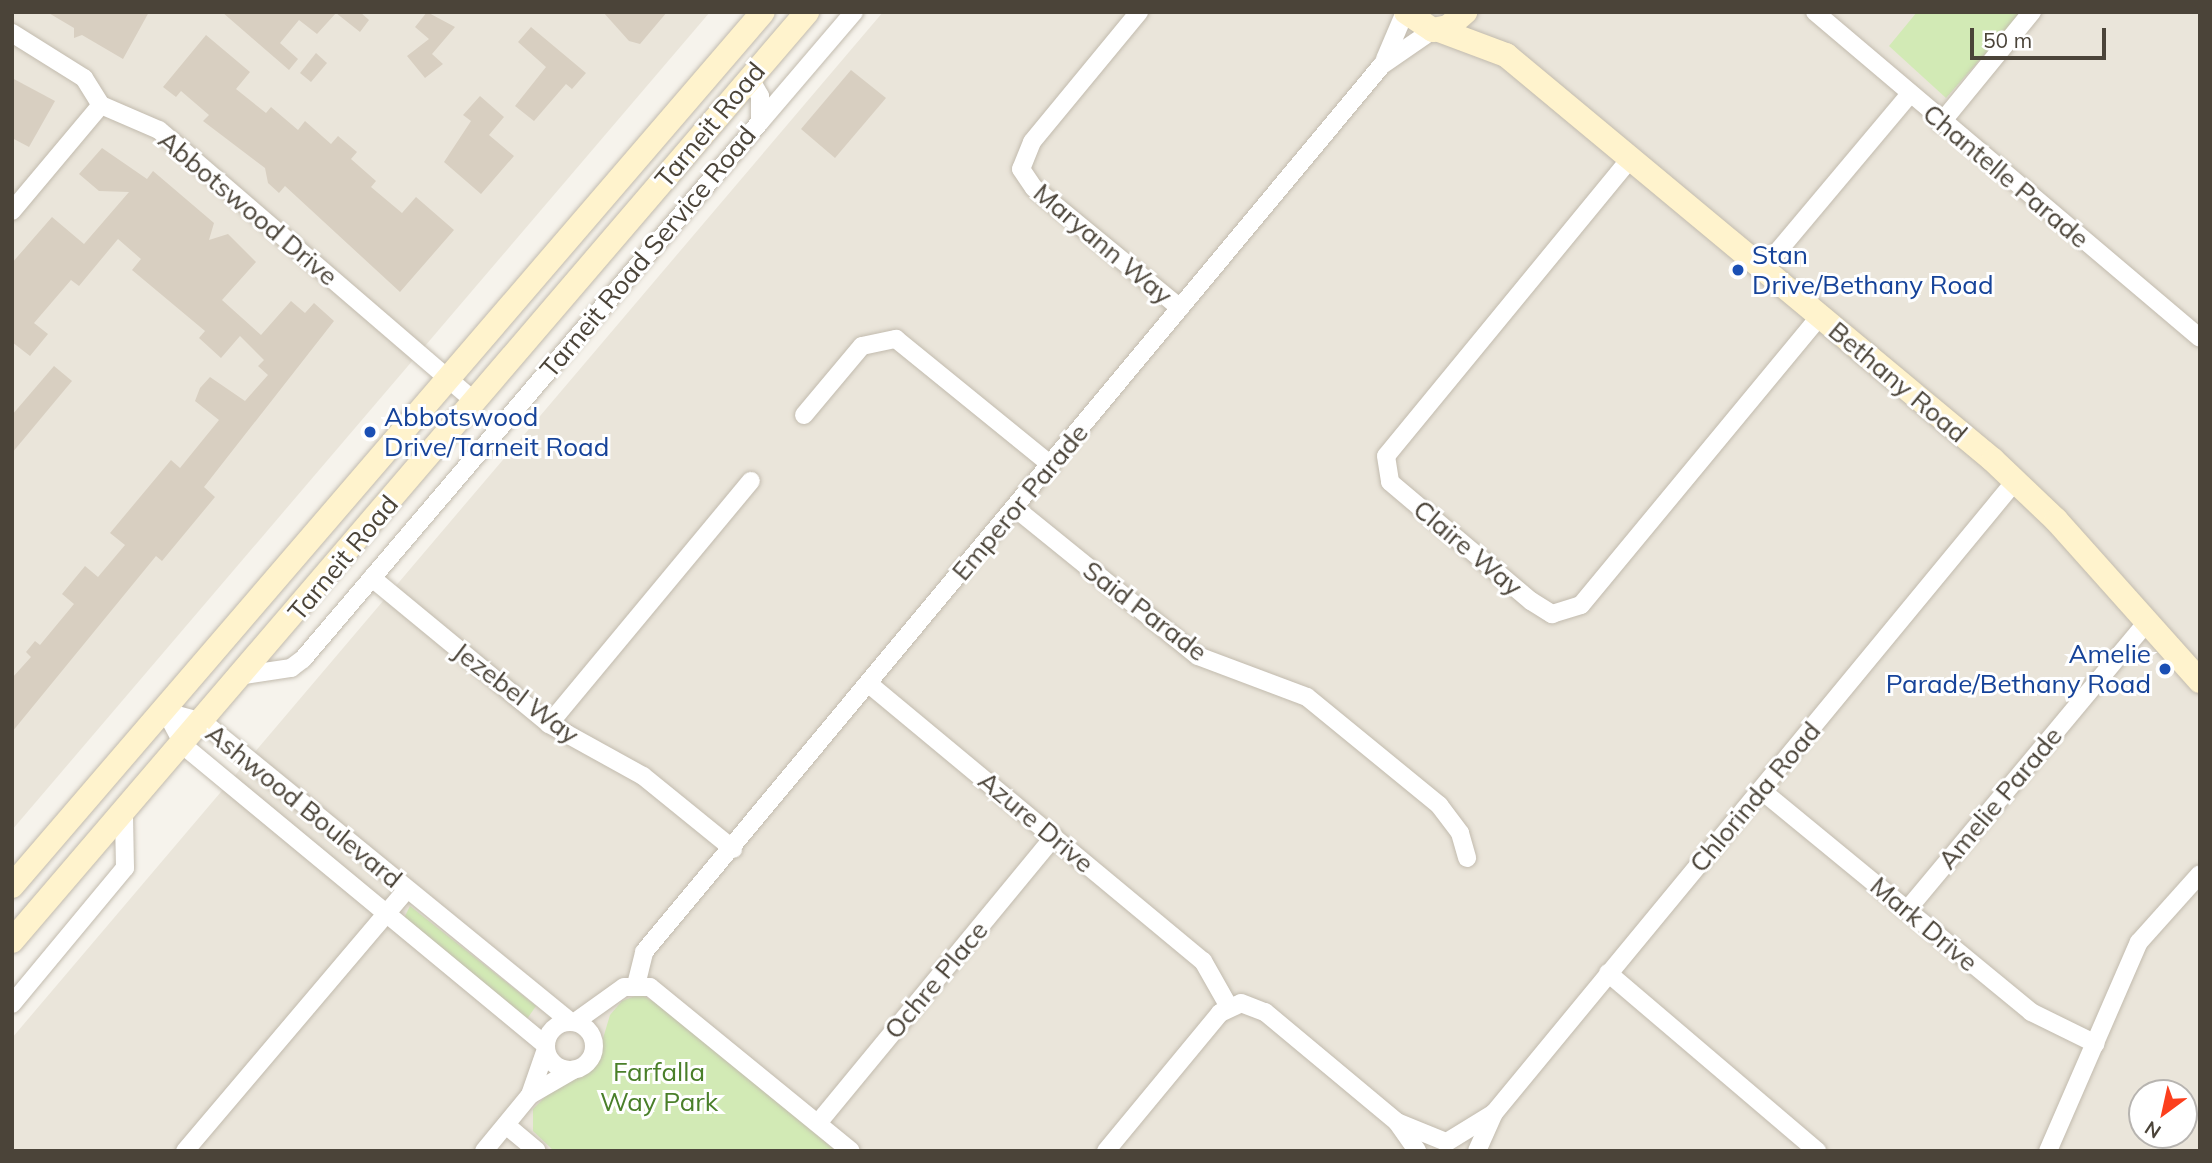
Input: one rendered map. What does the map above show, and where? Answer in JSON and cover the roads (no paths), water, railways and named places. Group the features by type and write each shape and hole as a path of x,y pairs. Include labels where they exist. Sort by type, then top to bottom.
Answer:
{"main road":[{"name":"Tarneit Road","path":"12,886 166,712 763,12"},
{"name":"Tarneit Road","path":"12,941 184,746 807,12"},
{"name":"Bethany Road","path":"1405,12 1436,30 1506,55"},
{"path":"1436,30 1465,12"},
{"name":"Bethany Road","path":"1477,12 1506,55 2016,480 2200,681"},
{"path":"569,238 625,194 720,81 735,74 750,79"}],"street":[{"name":"Tarneit Road","path":"760,122 854,12"},
{"name":"Maryann Way","path":"1139,12 1032,142 1021,169 1034,188 1180,308"},
{"name":"Emperor Parade","path":"643,986 658,939 1382,65 1405,12"},
{"name":"Chantelle Parade","path":"1815,12 1941,123 2200,338"},
{"path":"1941,123 2032,12"},
{"name":"Emperor Parade","path":"1382,65 1436,30"},
{"path":"12,33 84,78 101,105 12,211"},
{"name":"Tarneit Road Service Road","path":"244,675 295,666 760,122 760,96 750,79"},
{"path":"1763,269 1910,94"},
{"name":"Abbotswood Drive","path":"101,105 159,130 475,402"},
{"name":"Claire Way","path":"1630,159 1386,456 1390,482 1531,601 1552,614 1581,605 1820,316"},
{"path":"804,415 862,346 896,339 1051,465"},
{"name":"Chlorinda Road","path":"1477,1151 1493,1113 2016,480"},
{"path":"549,724 751,481"},
{"name":"Said Parade","path":"1015,508 1198,656 1307,696 1439,805 1460,833 1467,858"},
{"name":"Jezebel Way","path":"372,578 549,724 643,776 733,849"},
{"name":"Amelie Parade","path":"1907,910 2147,622"},
{"name":"Azure Drive","path":"869,684 1203,961 1235,1005"},
{"name":"Ashwood Boulevard","path":"166,712 204,722 572,1022"},
{"name":"Ashwood Boulevard","path":"166,712 184,746 546,1047"},
{"name":"Mark Drive","path":"1761,790 2031,1012 2096,1044"},
{"path":"12,1004 125,868 124,814"},
{"name":"Ochre Place","path":"818,1124 1054,837"},
{"path":"2048,1151 2147,930 2200,874"},
{"path":"185,1151 407,889"},
{"path":"1608,973 1817,1151"},
{"path":"484,1151 530,1095 550,1032 572,1022 612,996 643,986 851,1151"},
{"path":"530,1095 586,1065 612,996"},
{"path":"1106,1151 1235,1005 1265,1012 1397,1122 1442,1145 1468,1151"},
{"path":"572,1022 587,1028 595,1047"},
{"path":"546,1047 552,1062 573,1070"},
{"name":"Chlorinda Road","path":"1442,1145 1493,1113"},
{"path":"1397,1122 1417,1151"},
{"path":"506,1125 537,1151"}],"place":[{"name":"Stan Drive/Bethany Road","path":"1738,270"},
{"name":"Abbotswood Drive/Tarneit Road","path":"370,432"},
{"name":"Amelie Parade/Bethany Road","path":"2165,669"}],"park label":[{"name":"Farfalla Way Park","path":"659,1087"}]}
